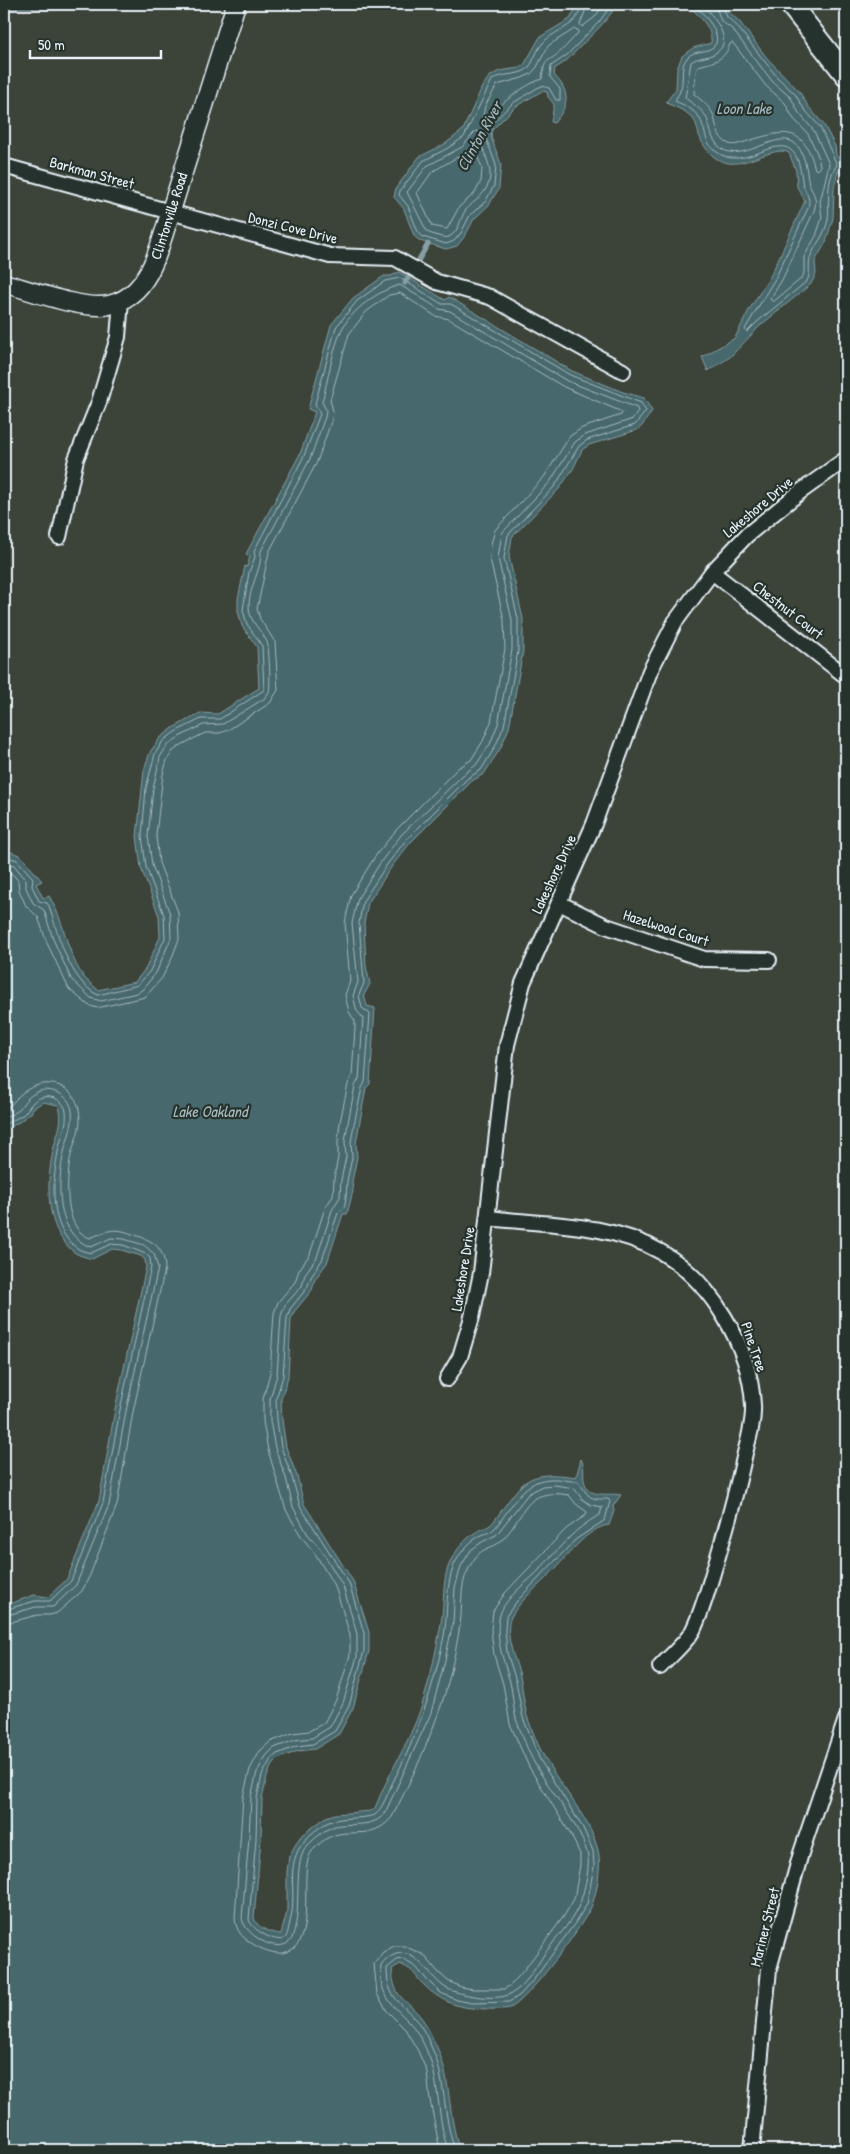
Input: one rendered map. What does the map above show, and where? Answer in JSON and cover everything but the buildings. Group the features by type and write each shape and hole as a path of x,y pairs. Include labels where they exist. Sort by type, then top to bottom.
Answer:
{"main road":[{"path":"790,4 846,75"}],"street":[{"name":"Clintonville Road","path":"4,283 66,301 92,306 108,306 121,301 136,290 152,266 236,4"},
{"name":"Barkman Street","path":"4,166 171,211"},
{"name":"Donzi Cove Drive","path":"171,211 330,256 395,258 437,282 490,297 622,371"},
{"path":"58,537 76,459 99,402 118,337 121,301"},
{"name":"Lakeshore Drive","path":"447,1379 460,1357 472,1317 481,1273 507,1045 523,983 594,824 650,671 675,622 712,572 753,530 800,492 846,459"},
{"name":"Chestnut Court","path":"712,572 843,674"},
{"name":"Hazelwood Court","path":"559,903 606,926 704,959 769,960"},
{"name":"Pine Tree","path":"488,1218 602,1231 630,1237 661,1252 680,1266 705,1290 726,1318 748,1370 753,1406 735,1502 707,1592 692,1632 660,1667"},
{"name":"Mariner Street","path":"752,2150 769,1969 801,1853 846,1719"}],"water":[{"path":"4,4 82,4 81,6 62,8 4,9"},
{"path":"578,4 617,4 600,27 568,59 555,68 554,75 563,87 566,99 563,111 559,117 554,123 551,122 554,104 548,97 547,92 542,91 515,107 492,130 491,137 501,164 499,188 489,205 474,219 457,246 446,249 420,241 414,236 404,209 394,197 396,188 419,157 445,144 463,130 482,87 489,77 499,71 519,68 524,65 540,37 570,19"},
{"name":"Loon Lake","path":"686,4 726,4 731,14 739,21 767,58 799,91 808,106 824,125 835,146 836,155 846,165 846,175 838,171 834,188 833,218 826,242 815,261 816,274 811,284 761,325 730,357 708,371 702,357 735,338 749,310 771,275 805,201 797,187 796,171 789,153 775,152 739,163 721,161 713,156 705,147 695,122 691,117 666,102 676,89 677,69 682,56 693,48 711,43 707,26"},
{"name":"Lake Oakland","path":"399,272 445,300 449,297 572,371 623,392 644,398 652,411 637,430 589,445 582,450 573,469 559,489 512,537 509,557 523,619 523,651 509,728 500,749 484,774 472,781 411,842 392,866 368,903 364,923 366,966 370,984 364,995 367,1006 375,1008 370,1084 366,1088 356,1143 357,1157 352,1182 353,1191 347,1214 343,1214 327,1263 315,1279 312,1290 294,1312 291,1319 288,1377 281,1399 286,1447 297,1476 304,1504 353,1581 369,1632 369,1651 353,1708 339,1734 315,1749 298,1751 280,1758 271,1767 262,1799 261,1839 254,1918 261,1928 281,1934 287,1912 289,1856 300,1837 326,1817 335,1814 371,1811 375,1808 411,1734 421,1708 439,1634 446,1575 456,1552 472,1535 492,1523 511,1497 526,1482 535,1477 545,1475 576,1477 581,1459 584,1480 590,1490 599,1494 621,1495 613,1506 614,1511 609,1525 593,1531 585,1537 524,1599 511,1617 509,1637 520,1677 527,1716 535,1738 542,1753 594,1838 599,1856 597,1885 592,1905 567,1944 529,1992 510,2008 476,2008 452,2004 440,1998 412,1972 400,1964 392,1969 397,1992 420,2016 432,2036 440,2056 460,2150 4,2150 4,1606 34,1595 48,1597 67,1579 99,1501 115,1409 146,1267 145,1260 141,1256 121,1250 112,1249 92,1259 74,1252 64,1243 53,1219 49,1191 49,1177 54,1145 61,1116 58,1105 43,1102 32,1109 32,1112 19,1122 4,1130 4,850 20,855 42,881 36,884 43,898 49,896 54,905 68,945 83,976 98,990 135,982 146,968 160,937 159,916 141,868 137,836 144,770 150,752 160,738 173,728 200,713 218,714 259,688 257,647 242,626 238,611 238,599 245,566 247,567 250,556 246,554 300,454 315,412 308,409 331,325 353,298 384,276 391,276"}],"waterway":[{"name":"Clinton River","path":"405,283 428,244"}]}
